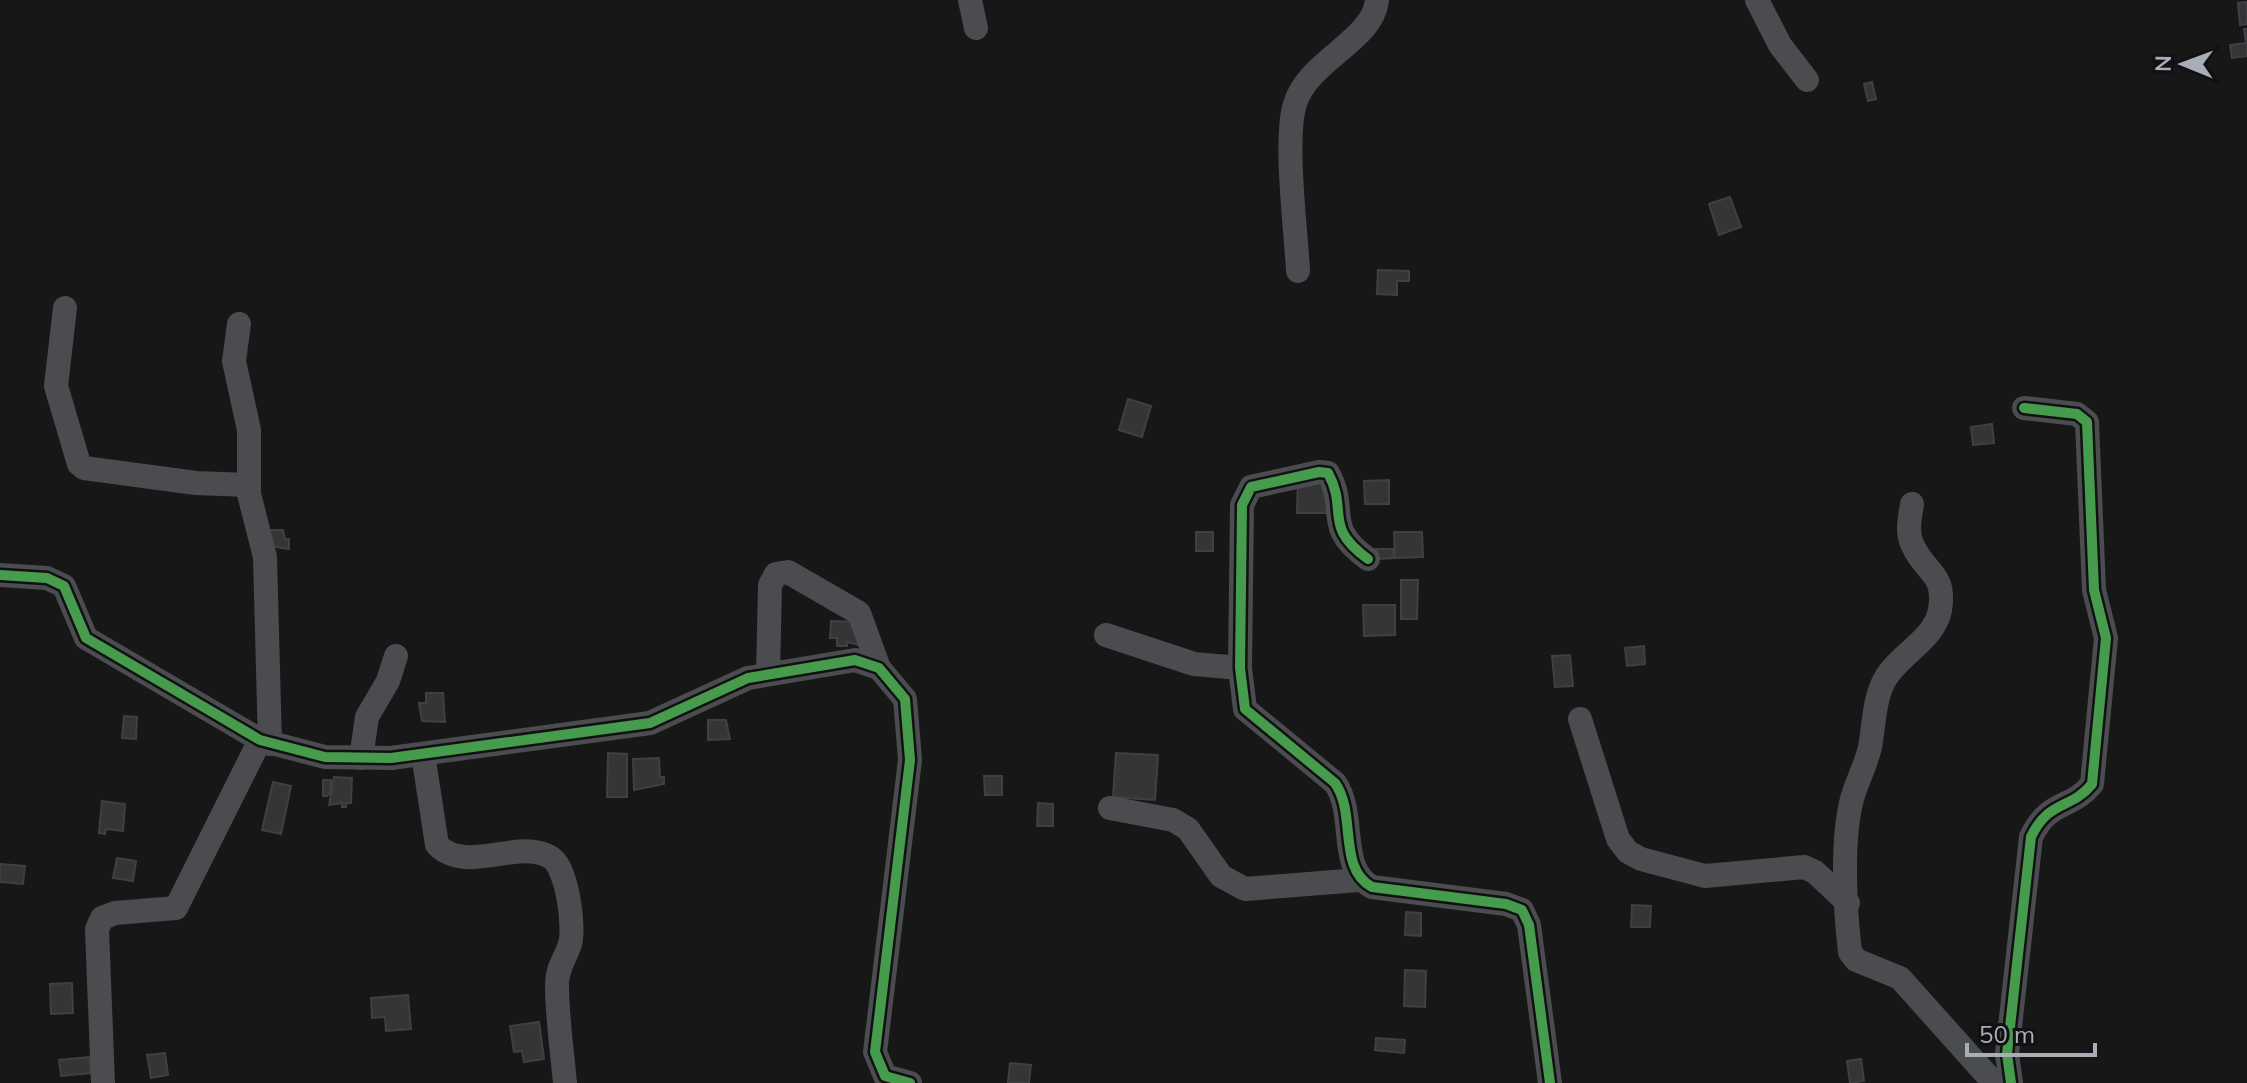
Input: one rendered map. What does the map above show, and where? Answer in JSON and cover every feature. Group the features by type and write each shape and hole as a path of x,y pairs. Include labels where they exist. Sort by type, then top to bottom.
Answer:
{"street":[{"path":"970,0 976,28"},
{"path":"1298,271 1291,128 1295,104 1308,78 1367,25 1377,0"},
{"path":"1757,0 1780,45 1807,80"},
{"path":"65,308 56,386 79,464 157,478 248,485"},
{"path":"103,1083 97,929 102,918 115,913 176,908 265,742 265,557 248,485 249,430 234,361 239,324"},
{"path":"2011,1083 2007,1054 2031,837 2040,817 2083,795 2092,784 2106,638 2094,590 2087,422 2077,414 2024,408"},
{"path":"1359,880 1353,869 1343,794 1335,783 1245,709 1240,668 1242,505 1251,487 1290,477 1328,473 1340,533 1368,559"},
{"path":"1912,504 1909,528 1913,547 1934,571 1942,589 1939,614 1932,631 1891,668 1881,686 1869,749 1852,800 1847,845 1850,952 1856,960 1900,978 1994,1083"},
{"path":"768,674 770,585 776,574 788,572 859,613 879,668 905,699 910,760 875,1052 885,1076 910,1083"},
{"path":"0,575 47,578 64,586 86,638 265,742 325,757 423,754 650,723 717,689 768,674 855,660 879,668"},
{"path":"1106,635 1194,664 1240,668"},
{"path":"361,758 367,717 388,681 396,656"},
{"path":"1580,719 1618,839 1628,852 1705,876 1804,867 1815,872 1848,903"},
{"path":"423,754 437,845 447,854 464,857 533,853 551,857 561,869 573,921 570,943 559,965 557,983 565,1083"},
{"path":"1110,808 1173,820 1188,829 1221,876 1232,886 1245,889 1359,880 1372,887 1506,904 1522,910 1529,925 1550,1083"}],"building":[{"path":"2247,2 2247,24 2240,25 2238,3"},
{"path":"2244,29 2247,29 2247,56 2232,58 2230,45 2246,43"},
{"path":"1872,82 1876,99 1868,101 1864,84"},
{"path":"1730,197 1741,227 1719,235 1709,204"},
{"path":"1378,270 1409,271 1409,281 1397,281 1397,295 1377,294"},
{"path":"1128,399 1151,406 1142,437 1119,430"},
{"path":"1992,424 1994,443 1973,445 1971,427"},
{"path":"1298,477 1330,482 1330,513 1297,513"},
{"path":"1389,480 1389,504 1365,504 1364,481"},
{"path":"270,530 283,530 285,539 289,539 289,549 269,546"},
{"path":"1196,532 1213,532 1213,551 1196,551"},
{"path":"1394,532 1422,532 1423,557 1395,558"},
{"path":"1375,549 1393,549 1394,558 1376,559"},
{"path":"1401,580 1418,580 1417,619 1401,619"},
{"path":"1363,605 1395,605 1395,635 1364,636"},
{"path":"831,621 858,622 863,646 847,642 847,646 837,646 837,638 830,638"},
{"path":"1644,646 1645,664 1627,666 1625,648"},
{"path":"1570,655 1573,686 1555,687 1552,656"},
{"path":"426,693 443,693 445,722 422,721 419,703 426,703"},
{"path":"124,716 137,717 136,739 122,738"},
{"path":"708,720 726,720 730,739 708,740"},
{"path":"608,753 627,754 627,797 607,797"},
{"path":"1116,753 1158,755 1155,800 1113,797"},
{"path":"659,758 660,777 664,777 664,784 634,790 633,759"},
{"path":"984,776 1002,776 1002,795 985,795"},
{"path":"334,777 352,778 351,803 346,803 346,807 342,807 342,803 329,805"},
{"path":"323,780 331,780 331,792 327,796 323,796"},
{"path":"273,782 291,786 281,834 262,830"},
{"path":"102,801 125,804 123,831 106,829 105,834 99,833"},
{"path":"1038,803 1053,804 1053,826 1037,826"},
{"path":"117,858 136,861 133,881 113,878"},
{"path":"0,864 25,866 23,884 0,882"},
{"path":"1632,905 1651,906 1650,927 1631,927"},
{"path":"1406,912 1421,913 1421,936 1405,935"},
{"path":"1405,970 1426,971 1425,1007 1404,1006"},
{"path":"72,983 73,1013 51,1014 50,984"},
{"path":"408,995 411,1029 386,1031 385,1017 372,1018 371,998"},
{"path":"539,1022 544,1059 524,1062 522,1051 514,1052 510,1026"},
{"path":"1376,1038 1405,1040 1404,1053 1375,1050"},
{"path":"165,1053 168,1075 151,1078 147,1055"},
{"path":"89,1057 91,1073 61,1076 59,1060"},
{"path":"1861,1059 1864,1081 1850,1083 1847,1061"},
{"path":"1010,1063 1031,1065 1029,1083 1008,1083"}],"cycle path":[{"path":"2011,1083 2007,1054 2031,837 2045,816 2076,798 2092,784 2106,638 2094,590 2087,422 2077,414 2024,408"},
{"path":"1368,559 1345,537 1334,486 1328,473 1319,472 1251,487 1242,505 1240,668 1245,709 1335,783 1345,810 1355,867 1361,878 1372,887 1506,904 1522,910 1529,925 1550,1083"},
{"path":"0,575 47,578 64,586 86,638 260,740 325,757 391,758 650,723 748,678 855,660 879,668 905,699 910,760 875,1052 885,1076 910,1083"}]}
